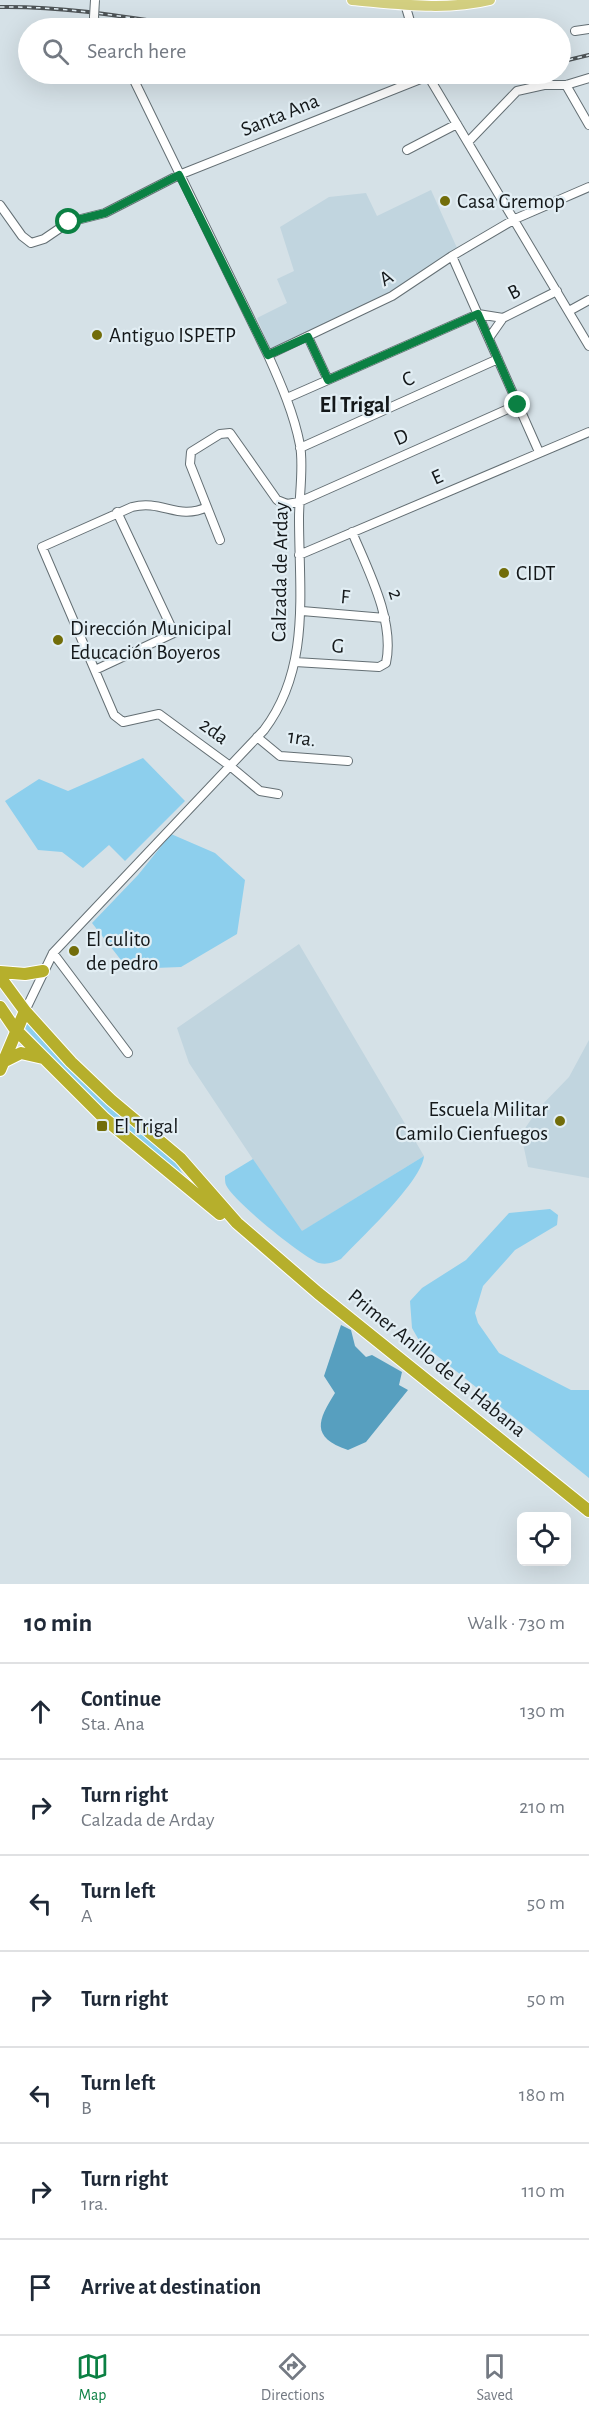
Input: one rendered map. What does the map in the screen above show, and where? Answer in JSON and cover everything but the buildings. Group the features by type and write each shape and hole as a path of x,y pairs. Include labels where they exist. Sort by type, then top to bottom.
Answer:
{"highway":[{"path":"0,972 25,974 43,971"},
{"path":"0,977 15,1004 15,1029"},
{"name":"Primer Anillo de La Habana","path":"9,990 25,1011 90,1080 180,1158 223,1209 262,1245"},
{"name":"Primer Anillo de La Habana","path":"0,1007 15,1029 105,1119 189,1190 262,1245 589,1511"},
{"path":"1,1068 15,1029 25,1011"},
{"path":"0,1046 1,1068"},
{"path":"1,1068 21,1053 46,1059"},
{"path":"189,1190 202,1184"}],"main road":[{"path":"352,0 456,6 490,0"}],"street":[{"path":"94,18 95,0"},
{"path":"405,4 408,18"},
{"path":"575,31 589,29"},
{"path":"571,83 589,78"},
{"name":"Calzada de Arday","path":"25,1011 53,953 230,766 274,716 295,662 300,640 302,611 299,555 300,447 287,398 136,84"},
{"name":"Santa Ana","path":"0,205 22,236 31,243 44,239 69,222 105,213 179,175 406,84"},
{"path":"433,84 589,346"},
{"path":"468,142 517,91 544,85 569,84"},
{"path":"566,85 589,125"},
{"path":"407,150 457,124"},
{"name":"A","path":"268,355 392,296 452,256 515,219 589,187"},
{"path":"452,256 539,452"},
{"name":"B","path":"478,314 503,318 556,291"},
{"path":"569,311 589,300"},
{"path":"287,398 478,314"},
{"path":"489,338 503,318"},
{"path":"308,337 328,380"},
{"name":"C","path":"300,447 498,359"},
{"name":"D","path":"299,502 518,405"},
{"name":"E","path":"299,555 589,432"},
{"path":"220,540 190,464 191,452 220,434 230,433 277,500 287,504 299,502"},
{"path":"117,512 174,633 95,670 42,547 117,512 143,504 164,506 185,514 207,507"},
{"name":"2","path":"352,532 380,598 385,618 387,660 379,667"},
{"name":"F","path":"302,611 385,618"},
{"name":"G","path":"295,662 379,667"},
{"name":"2da","path":"95,670 114,715 123,722 159,714 260,791 278,794"},
{"name":"1ra.","path":"257,737 280,756 348,761"},
{"path":"53,953 128,1053"}],"shaded area":[{"path":"431,190 457,248 386,294 270,349 257,318 287,303 277,279 294,271 280,227 329,197 366,193 377,216"},
{"path":"143,758 185,801 125,861 109,845 83,868 62,852 38,850 5,801 39,779 68,791"},
{"path":"171,834 215,853 245,880 237,934 181,967 128,969 92,923 138,875"},
{"path":"299,944 424,1156 301,1232 189,1063 177,1028"},
{"path":"28,1018 173,1156 187,1183 63,1069 25,1028"},
{"name":"Escuela Militar Camilo Cienfuegos","path":"589,1040 589,1178 528,1167 521,1134 539,1108 569,1077"},
{"path":"424,1156 421,1167 413,1180 389,1209 341,1259 328,1263 319,1263 311,1259 284,1240 241,1203 231,1193 225,1182 225,1176 253,1159 302,1231"},
{"path":"550,1209 558,1215 557,1225 515,1250 483,1286 475,1313 478,1323 499,1353 571,1390 589,1390 589,1478 420,1342 412,1328 410,1301 422,1288 466,1260 509,1213"},
{"path":"341,1325 351,1330 355,1346 366,1357 372,1355 402,1372 399,1385 408,1390 366,1442 348,1450 328,1439 321,1427 325,1411 335,1393 324,1376"}],"railway":[{"path":"0,7 75,11 131,18"},
{"path":"571,59 589,55"}],"place":[{"name":"Casa Gremop","path":"445,201"},
{"name":"Antiguo ISPETP","path":"97,335"},
{"name":"CIDT","path":"504,573"},
{"name":"Dirección Municipal Educación Boyeros","path":"58,640"},
{"name":"El culito de pedro","path":"74,951"},
{"name":"Escuela Militar Camilo Cienfuegos","path":"560,1121"},
{"name":"El Trigal","path":"102,1126"}],"district":[{"name":"El Trigal","path":"355,405"}],"route":[{"path":"69,222 105,213 179,175 268,355 308,337 328,380 478,314 518,405"}]}
